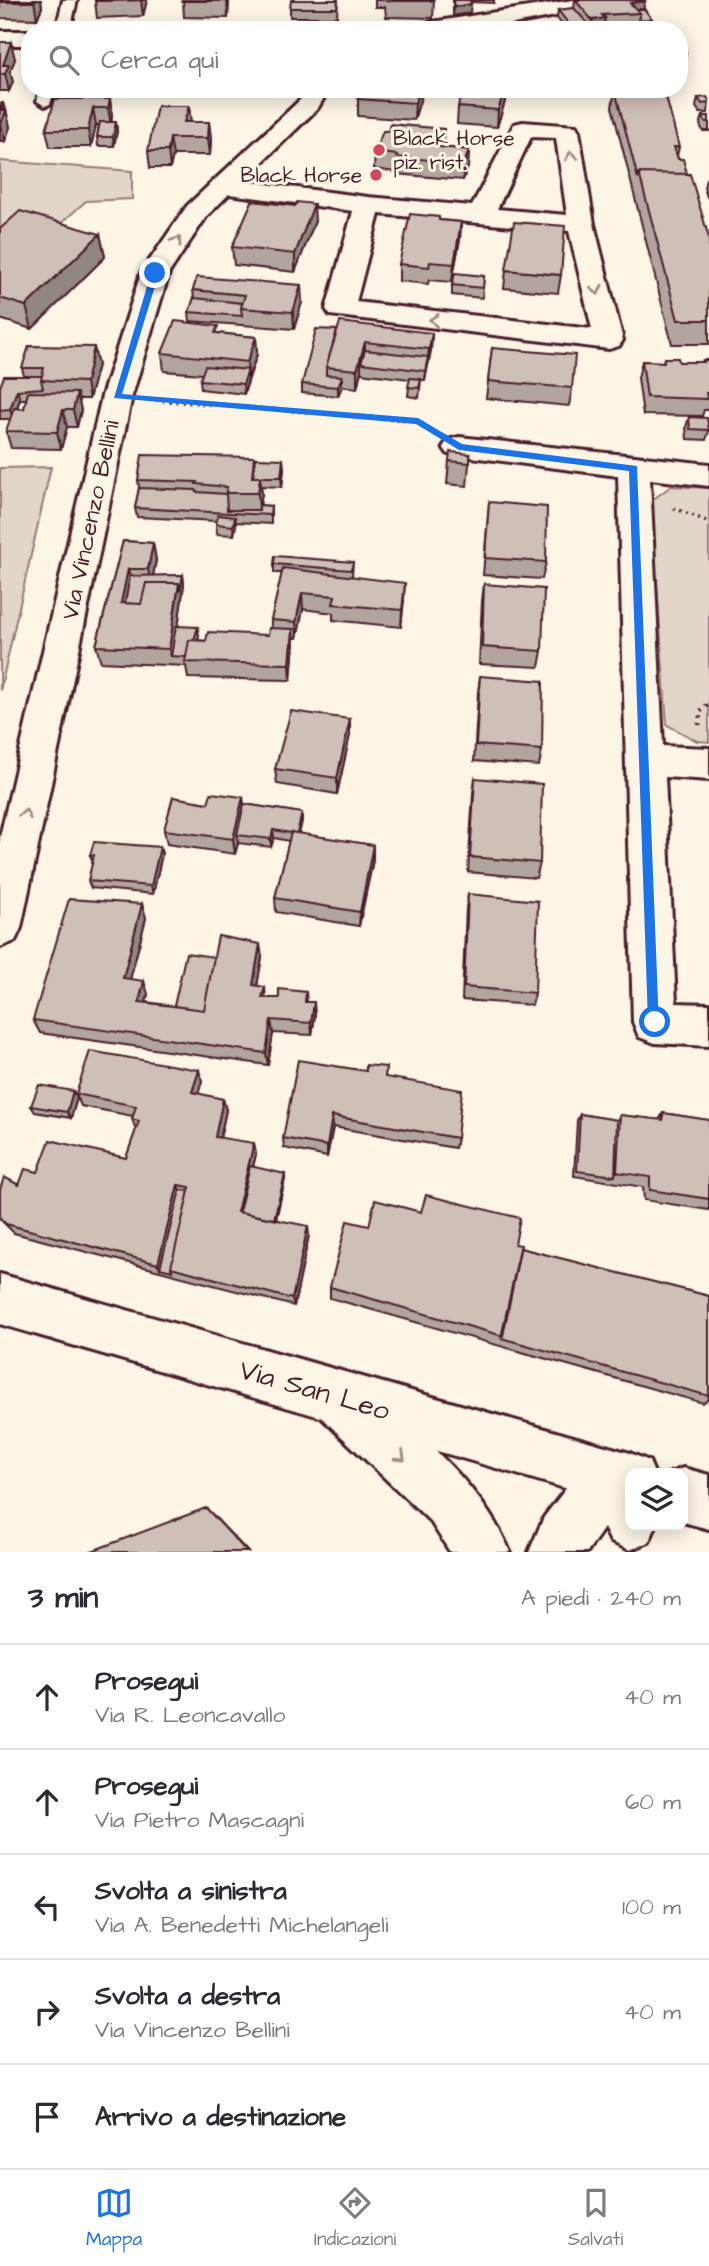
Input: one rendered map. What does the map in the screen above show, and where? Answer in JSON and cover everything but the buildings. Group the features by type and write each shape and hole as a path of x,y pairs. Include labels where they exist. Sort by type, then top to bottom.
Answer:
{"street":[{"path":"493,21 609,0"},
{"path":"0,37 21,38"},
{"name":"Via Vincenzo Bellini","path":"0,928 117,396 155,273 196,212 312,98"},
{"path":"368,205 341,309 610,340 581,224 567,131 523,129 481,215"},
{"path":"223,186 368,205 581,224"},
{"path":"459,447 709,475"},
{"path":"634,468 655,1022 709,1025"},
{"path":"645,761 709,764"},
{"name":"Via San Leo","path":"0,1299 620,1478"},
{"path":"334,1394 450,1503 482,1552"},
{"path":"620,1478 625,1499"},
{"path":"557,1552 564,1537 620,1478"},
{"path":"688,1496 709,1502"},
{"path":"634,1531 642,1552"}],"lane":[{"path":"65,21 70,0"}],"path":[{"path":"117,396 418,421 459,447"}],"shaded area":[{"path":"0,161 132,171 132,199 86,201 48,235 0,231"},
{"path":"51,467 0,691 0,468"},
{"path":"671,486 709,488 709,742 697,741 667,725 651,501"}],"place":[{"name":"Black Horse piz. rist.","path":"379,150"},
{"name":"Black Horse","path":"376,175"}],"route":[{"path":"155,273 117,396 418,421 459,447 634,468 655,1022"}]}
